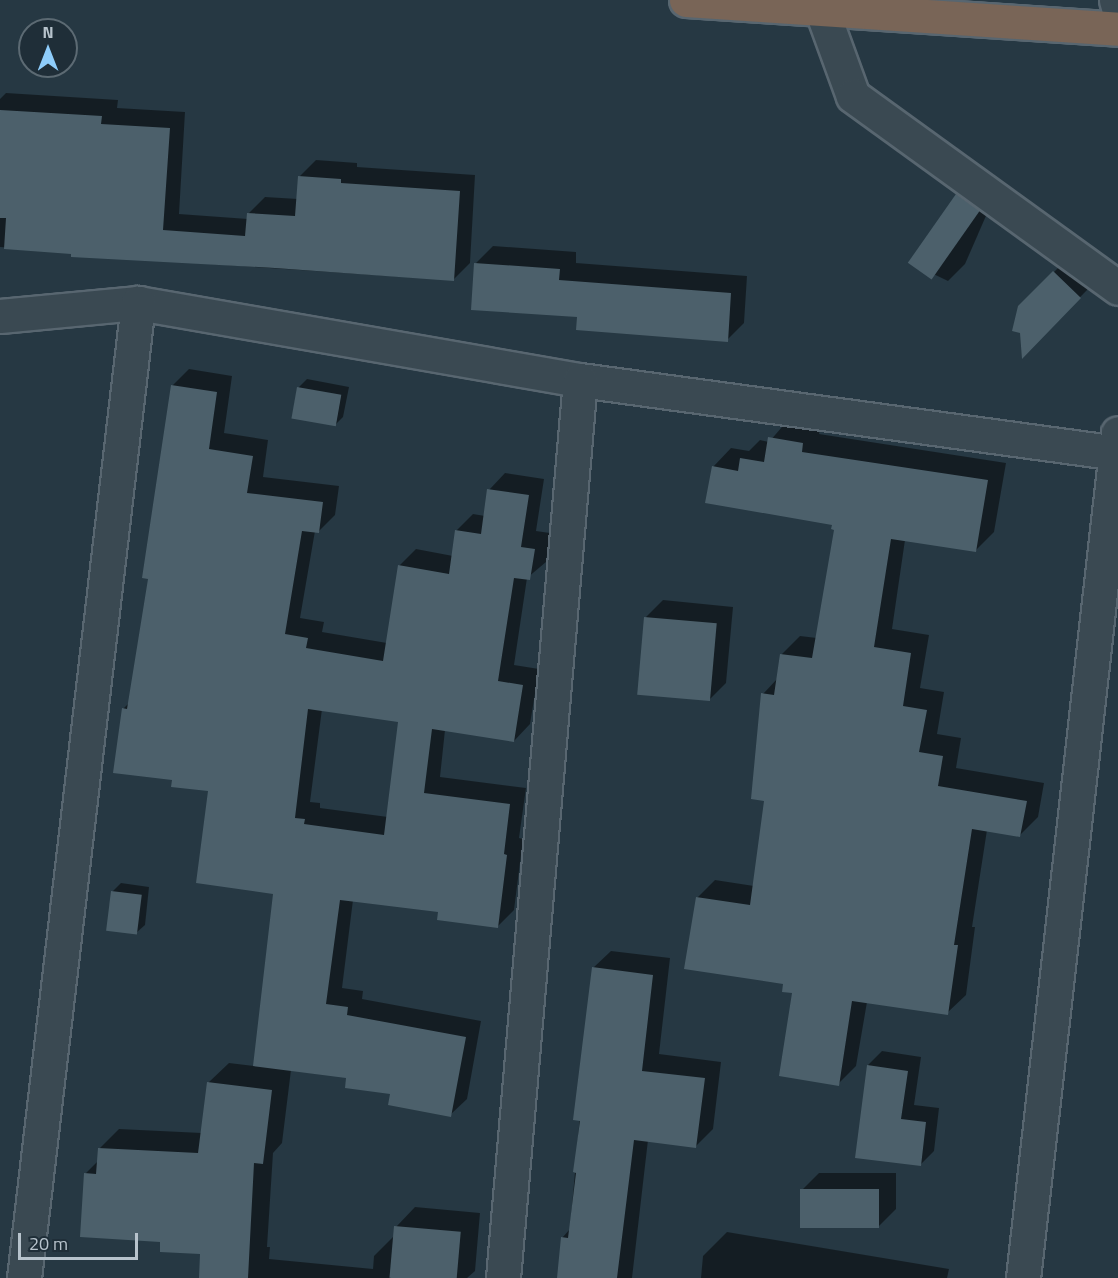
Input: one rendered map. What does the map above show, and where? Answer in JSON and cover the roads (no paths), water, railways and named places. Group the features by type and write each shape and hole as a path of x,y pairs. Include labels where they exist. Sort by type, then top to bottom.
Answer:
{"highway":[{"path":"693,0 821,5 1118,29"}],"street":[{"path":"1116,0 1118,8"},
{"path":"821,5 853,96 1118,288"},
{"path":"0,316 138,303 580,380 1117,446 1023,1278"},
{"path":"24,1278 138,303"},
{"path":"503,1278 580,380"}]}
